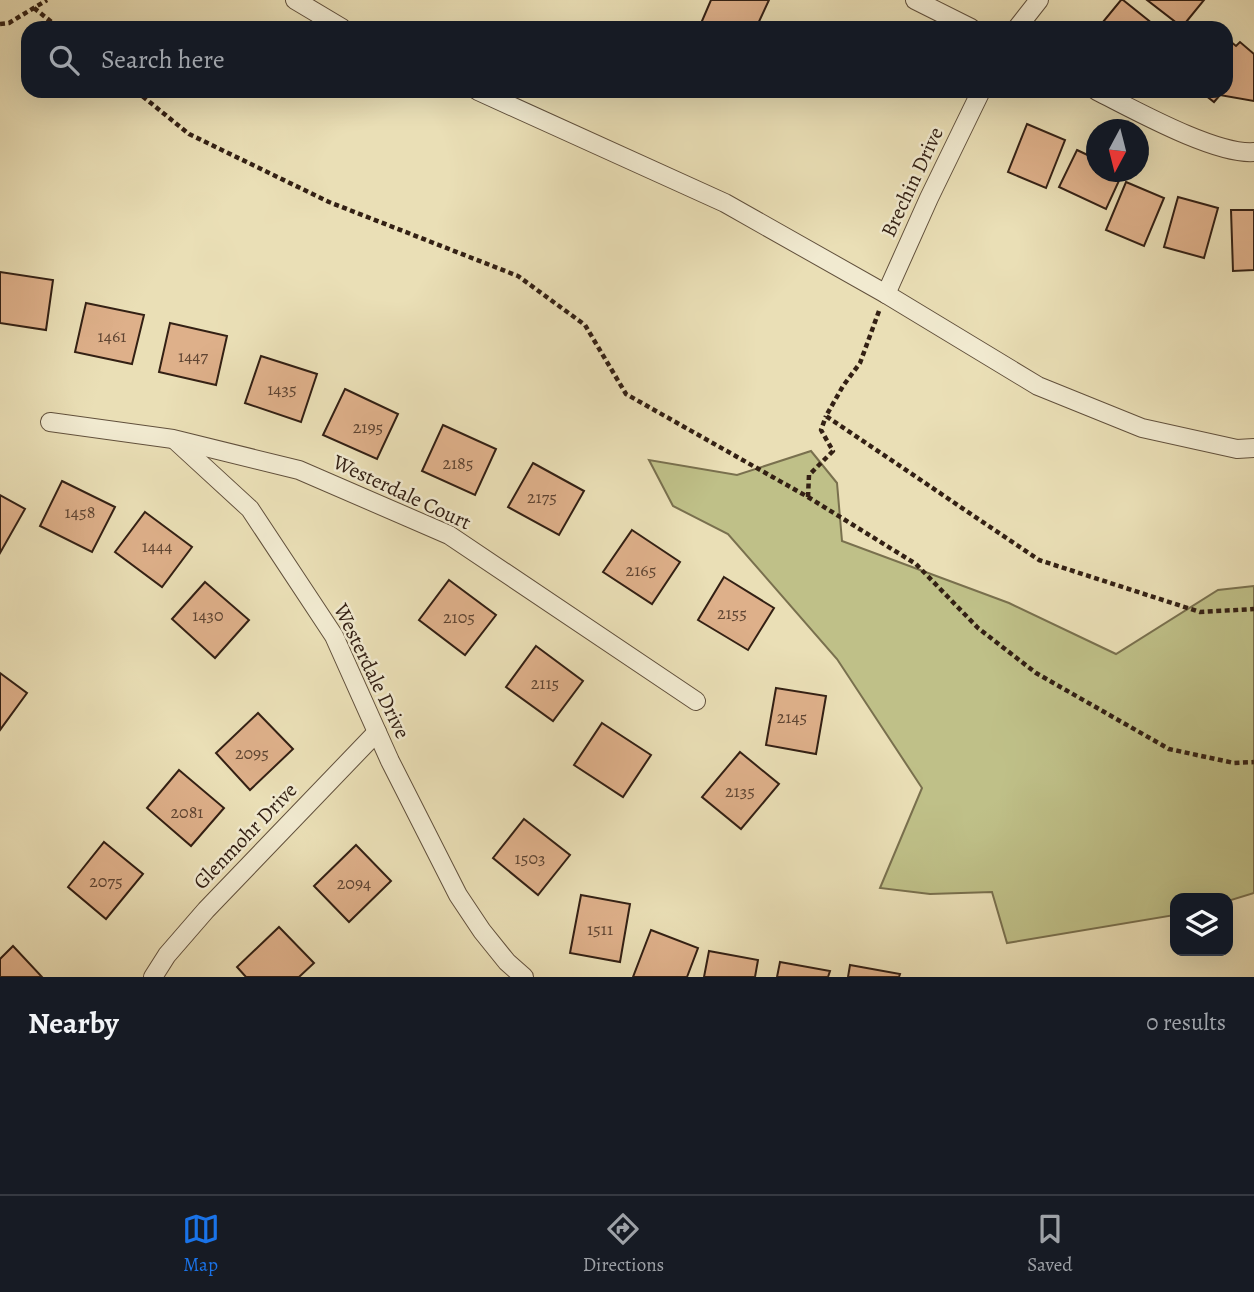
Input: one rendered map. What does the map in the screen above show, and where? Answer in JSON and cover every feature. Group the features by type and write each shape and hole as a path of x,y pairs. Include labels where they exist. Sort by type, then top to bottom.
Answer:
{"street":[{"path":"295,0 330,21"},
{"path":"915,0 957,21"},
{"path":"1022,21 1039,0"},
{"path":"493,98 725,203 886,294 1038,386 1142,428 1237,449 1254,448"},
{"name":"Brechin Drive","path":"886,294 978,98"},
{"path":"1111,98 1166,126 1239,153 1254,152"},
{"path":"50,422 173,439"},
{"name":"Westerdale Court","path":"173,439 299,470 449,535 696,701"},
{"name":"Westerdale Drive","path":"173,439 250,509 334,636 377,732 458,895 482,931 507,962 524,977"},
{"name":"Glenmohr Drive","path":"153,977 167,955 206,910 377,732"}],"path":[{"path":"0,24 9,23 47,0"},
{"path":"34,8 50,21"},
{"path":"145,98 189,134 317,196 518,276 585,325 626,394 808,497 916,564 978,628 1036,673 1169,749 1234,763 1254,762"},
{"path":"808,497 809,475 833,451 821,430 843,386 860,363 886,294"},
{"path":"827,416 1039,561 1200,612 1254,609"}],"green space":[{"path":"811,451 837,483 842,541 1009,603 1116,654 1218,590 1254,586 1254,893 1233,899 1233,893 1170,893 1170,916 1007,943 992,892 930,894 880,888 922,788 837,659 728,534 673,506 649,460 737,475"}],"building":[{"path":"711,0 769,0 759,21 702,21"},
{"path":"1123,0 1149,21 1104,21"},
{"path":"1147,0 1204,0 1187,21 1174,21"},
{"path":"1240,42 1254,54 1254,101 1233,97 1233,44 1236,46"},
{"path":"1027,124 1065,140 1046,188 1008,172"},
{"path":"1077,150 1086,154 1086,182 1118,182 1106,209 1059,187"},
{"path":"1126,182 1164,198 1144,246 1106,230"},
{"path":"1178,197 1218,208 1204,258 1164,247"},
{"path":"1231,210 1254,210 1254,270 1233,271"},
{"path":"0,272 53,280 46,330 0,323"},
{"path":"86,303 144,315 132,364 75,352"},
{"path":"170,323 227,336 216,385 159,372"},
{"path":"261,356 317,374 301,422 245,403"},
{"path":"345,389 398,414 377,459 323,435"},
{"path":"443,425 496,449 475,495 422,471"},
{"path":"533,463 584,491 559,535 508,507"},
{"path":"62,481 115,507 92,552 40,526"},
{"path":"0,495 25,509 0,553"},
{"path":"145,512 192,547 162,587 115,552"},
{"path":"632,530 680,562 652,604 603,572"},
{"path":"724,577 774,608 748,650 698,620"},
{"path":"449,580 496,615 465,655 419,620"},
{"path":"205,582 249,620 215,658 172,619"},
{"path":"536,646 583,681 553,721 506,687"},
{"path":"0,673 27,693 0,730"},
{"path":"776,688 826,696 816,754 766,745"},
{"path":"258,713 293,749 250,790 216,753"},
{"path":"602,723 651,755 623,797 574,765"},
{"path":"740,752 779,784 741,829 702,797"},
{"path":"179,770 224,808 191,846 147,808"},
{"path":"524,819 570,855 538,895 493,858"},
{"path":"104,842 143,874 106,919 68,887"},
{"path":"356,845 391,881 349,922 314,886"},
{"path":"581,895 630,904 620,962 570,953"},
{"path":"279,927 314,963 299,977 246,977 237,967"},
{"path":"651,930 698,948 687,977 633,977"},
{"path":"13,946 42,977 0,977 0,959"},
{"path":"709,951 758,960 755,977 704,977"},
{"path":"780,962 830,971 828,977 777,977"},
{"path":"850,965 900,974 899,977 848,977"}]}
